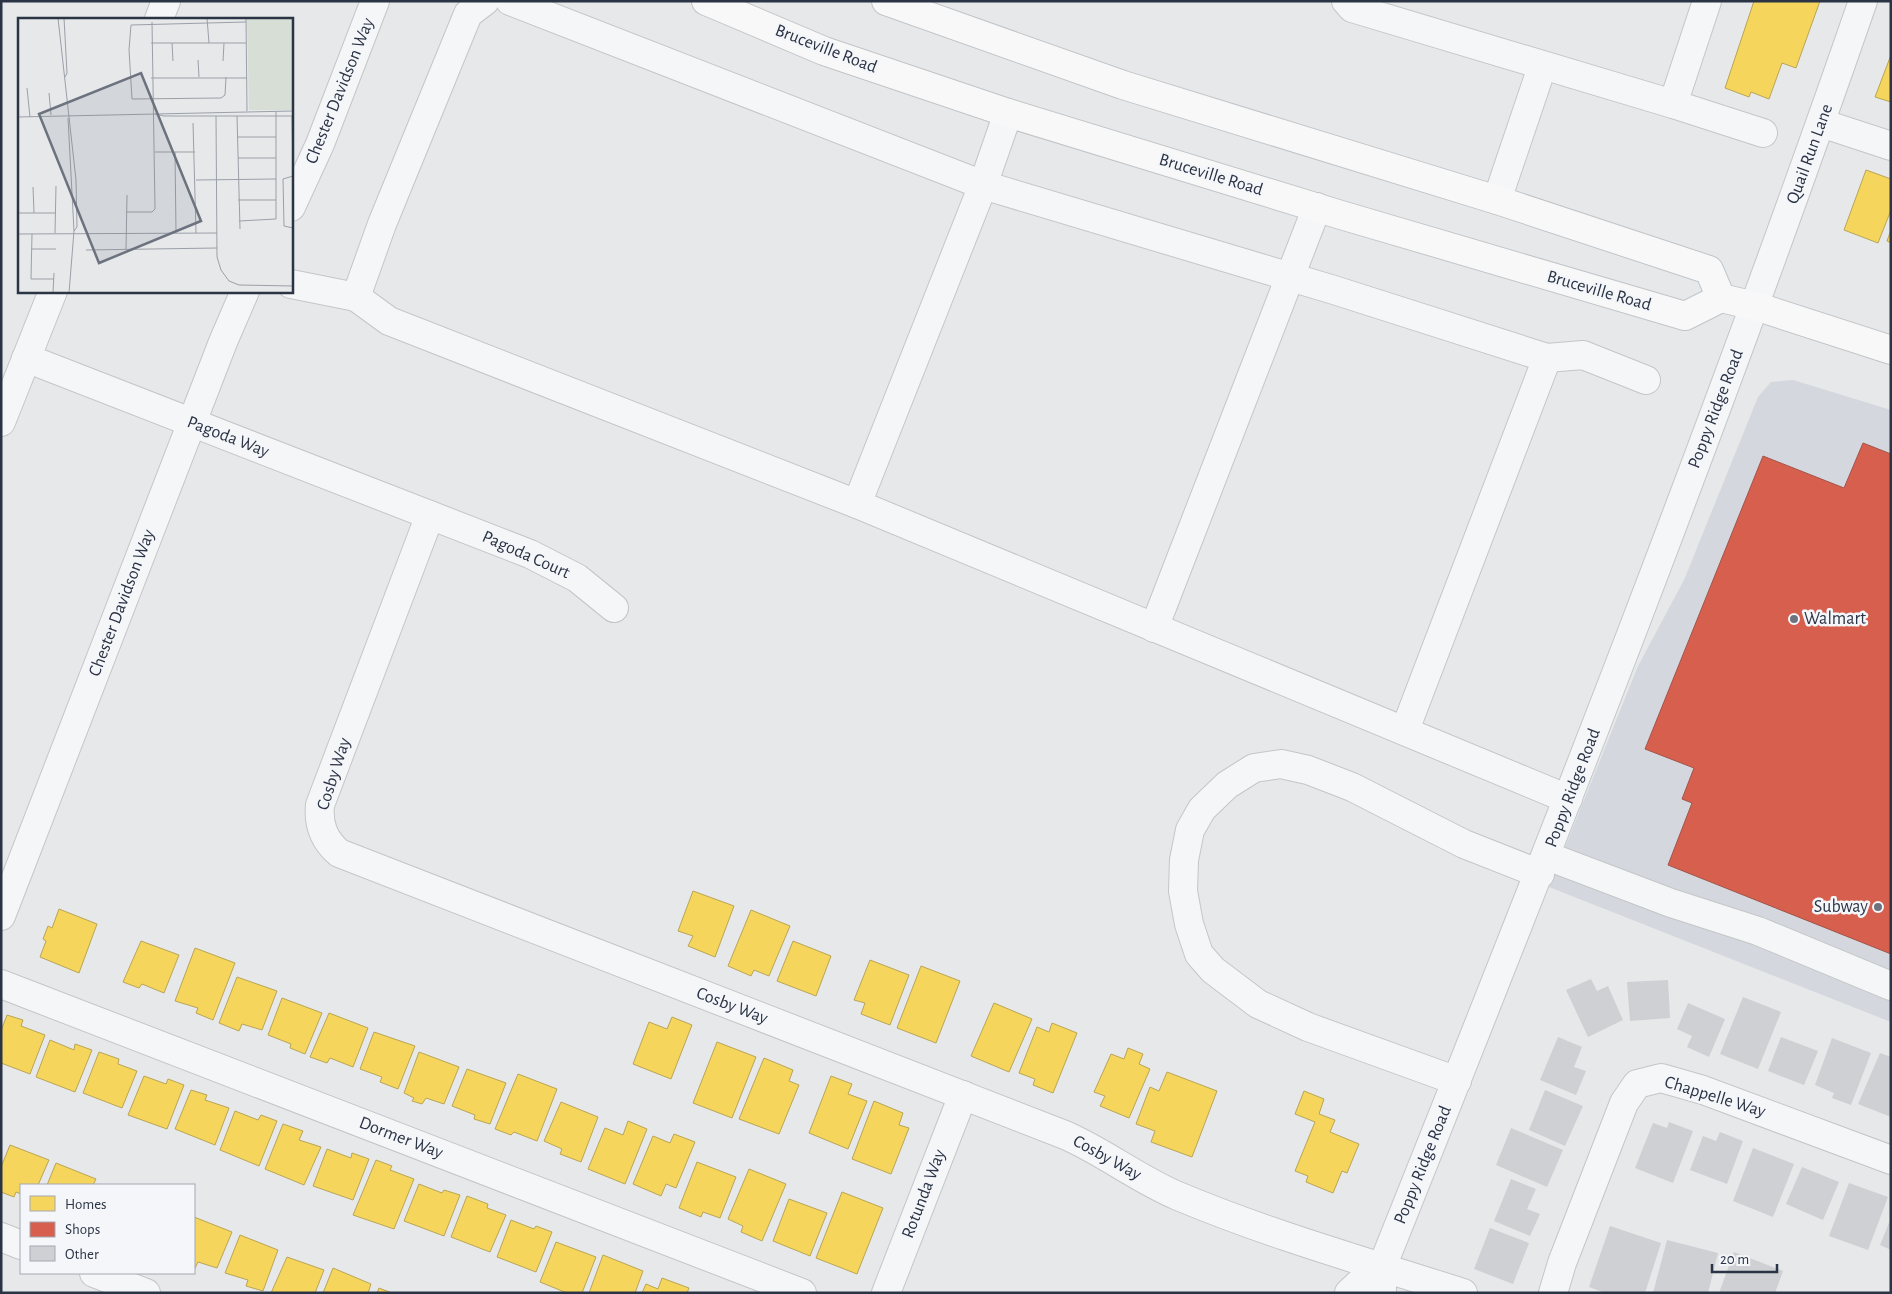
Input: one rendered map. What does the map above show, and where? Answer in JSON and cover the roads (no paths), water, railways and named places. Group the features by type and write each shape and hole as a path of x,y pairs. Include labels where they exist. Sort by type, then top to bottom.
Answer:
{"main road":[{"name":"Bruceville Road","path":"706,1 824,51 1008,112 1317,207 1685,316 1721,298"},
{"path":"886,1 1123,85 1496,200 1709,270 1721,298 1756,306 1891,350"}],"street":[{"path":"159,18 166,1"},
{"name":"Chester Davidson Way","path":"292,205 320,144 375,1"},
{"path":"356,297 382,224 468,14 485,1"},
{"path":"510,1 983,186 1291,277 1547,358 1582,354 1646,380"},
{"path":"1346,1 1352,8 1763,133"},
{"path":"1672,104 1707,1"},
{"name":"Quail Run Lane","path":"1756,306 1863,1"},
{"path":"1496,200 1542,67"},
{"path":"857,504 983,186 1008,112"},
{"path":"1821,123 1891,146"},
{"path":"1154,628 1317,207"},
{"path":"292,284 356,297 389,322 857,504 1568,799"},
{"path":"1,422 52,292"},
{"name":"Chester Davidson Way","path":"1,916 192,423 246,292"},
{"name":"Poppy Ridge Road","path":"1382,1280 1457,1082 1543,865 1756,306"},
{"name":"Pagoda Way","path":"26,358 430,515"},
{"path":"1405,730 1547,358"},
{"name":"Pagoda Court","path":"430,515 554,565 577,578 614,608"},
{"name":"Cosby Way","path":"430,515 320,805 320,826 330,845 350,857 1082,1142 1143,1179 1181,1197 1293,1240 1382,1280 1463,1293"},
{"path":"1457,1082 1300,1023 1258,1004 1213,970 1199,954 1189,924 1184,899 1184,860 1190,830 1202,809 1226,785 1254,768 1281,764 1308,770 1352,787 1464,844 1543,865 1758,931 1891,986"},
{"name":"Dormer Way","path":"1,984 802,1293"},
{"name":"Chappelle Way","path":"1552,1293 1624,1103 1637,1084 1661,1078 1702,1090 1891,1160"},
{"name":"Rotunda Way","path":"886,1293 963,1095"},
{"path":"1,1237 20,1245"},
{"path":"97,1274 146,1293"},
{"path":"1349,1293 1367,1276 1382,1280"}],"place":[{"name":"Walmart","path":"1794,619"},
{"name":"Subway","path":"1878,907"}]}
